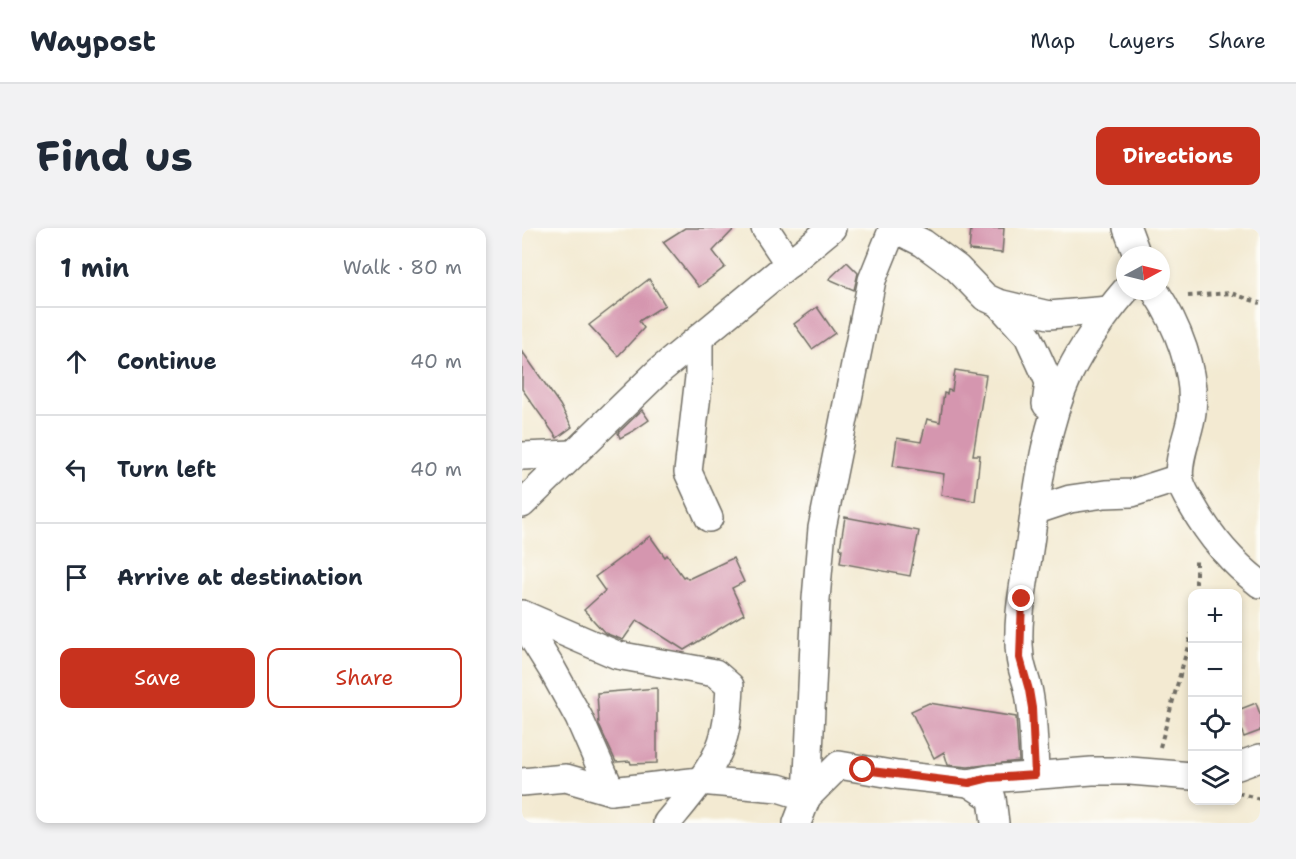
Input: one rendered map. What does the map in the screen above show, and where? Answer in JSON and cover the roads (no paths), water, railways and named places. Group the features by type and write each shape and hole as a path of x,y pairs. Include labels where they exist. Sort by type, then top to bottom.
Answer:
{"street":[{"path":"765,228 789,264"},
{"path":"522,504 659,371 832,228"},
{"path":"797,823 807,796 815,609 822,528 872,280 893,228 923,243 957,268 985,297 998,303 1049,315 1117,300"},
{"path":"1127,228 1134,246"},
{"path":"1035,775 1033,719 1019,643 1022,599 1042,463 1055,411 1070,373 1117,300"},
{"path":"1161,300 1177,329 1191,388 1192,412 1183,448 1179,478 1212,539 1240,569 1260,584"},
{"path":"998,303 1028,336 1048,382 1046,404"},
{"path":"699,339 699,377 688,472 709,518"},
{"path":"522,456 573,454"},
{"path":"1034,511 1070,499 1132,493 1179,478"},
{"path":"522,614 617,655 715,673 730,686 729,711 722,743 700,781 668,823"},
{"path":"522,621 579,718 611,791"},
{"path":"1242,765 1260,758"},
{"path":"807,796 839,765 874,772 969,783 989,778 1092,771 1188,776"},
{"path":"522,782 566,778 611,791 700,781 778,788 807,796"},
{"path":"969,783 992,798 994,823"}]}
